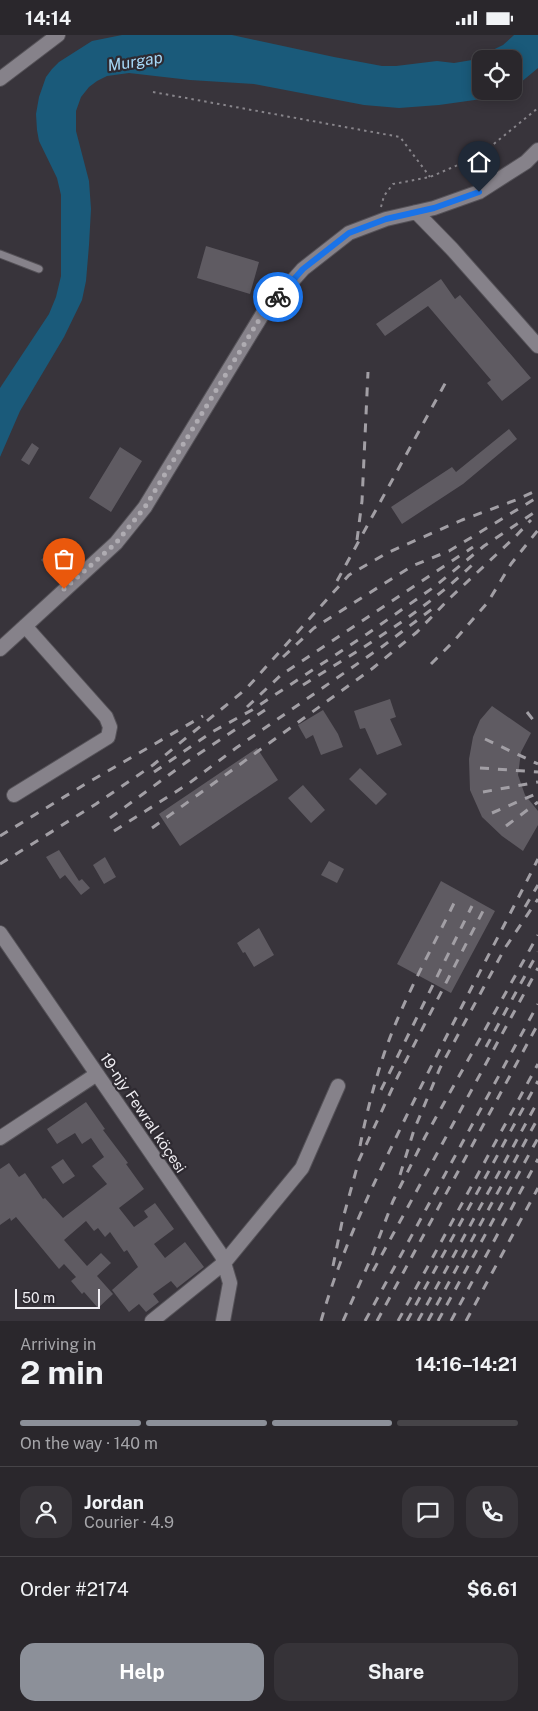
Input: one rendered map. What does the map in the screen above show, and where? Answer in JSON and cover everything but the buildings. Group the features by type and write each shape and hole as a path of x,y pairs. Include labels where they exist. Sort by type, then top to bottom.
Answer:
{"street":[{"path":"0,79 58,35"},
{"path":"0,649 116,543 145,507 262,315 303,269 349,233 376,222 434,208 479,192 526,162 538,150"},
{"path":"416,212 452,249 538,346"},
{"path":"14,795 108,737 110,727 106,717 25,625"},
{"name":"19-njy Fewral köçesi","path":"0,933 222,1257 230,1283 223,1321"},
{"path":"0,1138 97,1074"},
{"path":"152,1321 224,1263 302,1169 338,1086"}],"lane":[{"path":"0,253 39,269"}],"path":[{"path":"154,91 400,137 430,177"},
{"path":"376,222 384,196 393,184 430,177 479,156 538,108"}],"water":[{"name":"Murgap","path":"122,35 232,35 382,66 437,61 454,63 472,60 472,100 475,100 399,108 364,105 254,84 190,80 129,73 107,76 89,87 81,97 76,111 76,131 89,181 91,209 86,281 82,300 64,337 20,411 0,457 0,388 49,314 56,297 61,276 61,195 57,178 39,141 36,114 39,97 46,77 52,69 59,62 92,41"},
{"path":"514,35 538,35 538,68 522,81 522,50 493,50 503,45"}],"railway":[{"path":"357,540 362,501 368,372"},
{"path":"337,581 447,380"},
{"path":"0,864 96,804 153,765 246,689 349,575 387,553 462,520 538,490"},
{"path":"283,657 314,628 412,566 449,551 538,497"},
{"path":"154,772 212,732 252,710 367,634 434,587 484,546 538,510"},
{"path":"152,828 373,668 417,632 531,520"},
{"path":"431,664 488,602 511,564 538,530"},
{"path":"247,707 281,675 473,547"},
{"path":"303,685 412,615 472,565"},
{"path":"114,831 188,784 236,748 383,646 432,609"},
{"path":"110,818 188,761 265,710"},
{"path":"527,712 538,726"},
{"path":"0,836 203,716"},
{"path":"485,739 538,764"},
{"path":"480,768 538,772"},
{"path":"483,792 538,782"},
{"path":"492,813 538,793"},
{"path":"506,826 538,802"},
{"path":"321,1321 348,1243 381,1168 538,859"},
{"path":"525,907 538,885"},
{"path":"360,1146 374,1088 391,1034 457,897"},
{"path":"400,1175 414,1130 440,1068 505,948 538,899"},
{"path":"381,1090 472,906"},
{"path":"333,1266 342,1222 359,1160 398,1076 483,911"},
{"path":"343,1321 372,1256 393,1201 425,1137 538,935"},
{"path":"486,1047 538,952"},
{"path":"373,1271 538,968"},
{"path":"365,1321 538,1004"},
{"path":"377,1321 538,1024"},
{"path":"398,1321 538,1064"},
{"path":"407,1321 538,1081"},
{"path":"418,1321 538,1101"},
{"path":"428,1321 538,1118"},
{"path":"438,1321 538,1138"},
{"path":"451,1321 538,1159"},
{"path":"466,1321 538,1188"}],"way so far":[{"path":"64,589 116,543 145,507 262,315 278,297"}],"route":[{"path":"278,297 303,269 349,233 386,219 434,208 479,192"}]}
